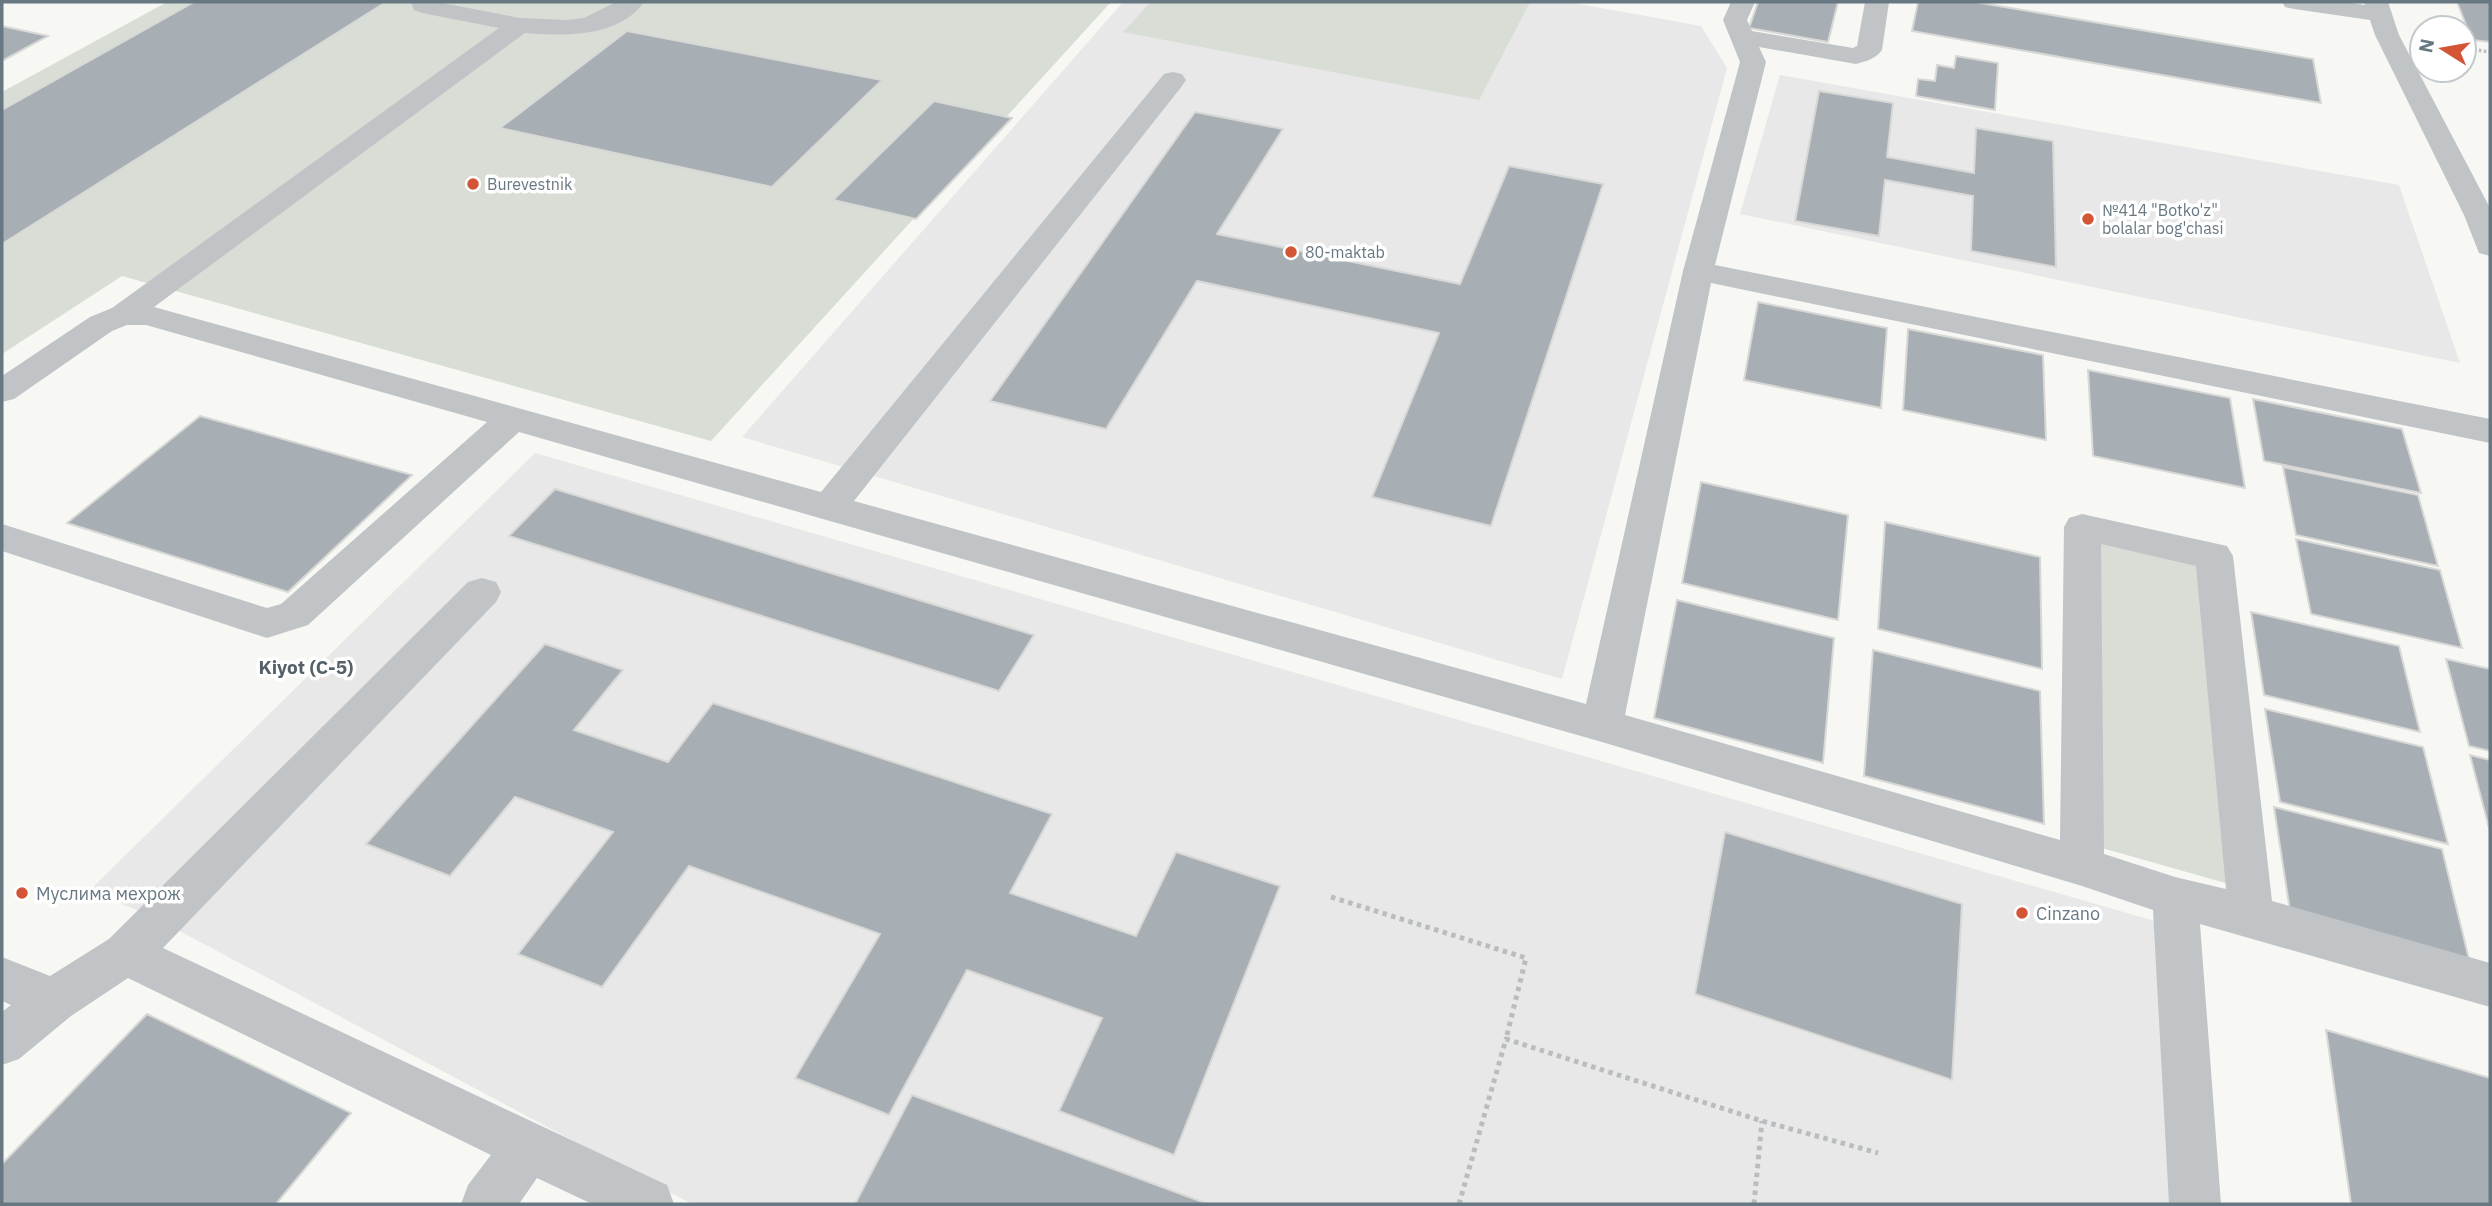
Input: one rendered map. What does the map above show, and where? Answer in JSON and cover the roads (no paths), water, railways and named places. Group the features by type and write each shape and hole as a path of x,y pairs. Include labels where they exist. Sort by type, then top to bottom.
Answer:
{"street":[{"path":"423,2 423,5 430,8 520,26 582,28 605,21 632,2"},
{"path":"1602,725 1699,271 1753,61 1735,20 1743,2"},
{"path":"1742,37 1856,56 1869,50 1877,2"},
{"path":"2294,2 2378,8 2387,35 2485,216 2490,247"},
{"path":"2,391 101,324 123,315 520,26"},
{"path":"830,507 1173,80"},
{"path":"1699,271 2490,431"},
{"path":"123,315 147,315 1602,725 2082,866 2175,897 2251,916 2490,985"},
{"path":"2,537 267,623 294,615 513,418"},
{"path":"2082,866 2082,527 2214,556 2251,916"},
{"path":"2,1041 54,1000 126,954 482,592"},
{"path":"2175,897 2194,1204"},
{"path":"126,954 648,1204"},
{"path":"2,979 54,1000"},
{"path":"487,1204 530,1146"}],"place":[{"name":"Burevestnik","path":"473,184"},
{"name":"№414 \"Botko'z\" bolalar bog'chasi","path":"2088,219"},
{"name":"80-maktab","path":"1291,252"},
{"name":"Муслима мехрож","path":"22,893"},
{"name":"Cinzano","path":"2022,913"}],"district":[{"name":"Kiyot (C-5)","path":"306,667"}]}
